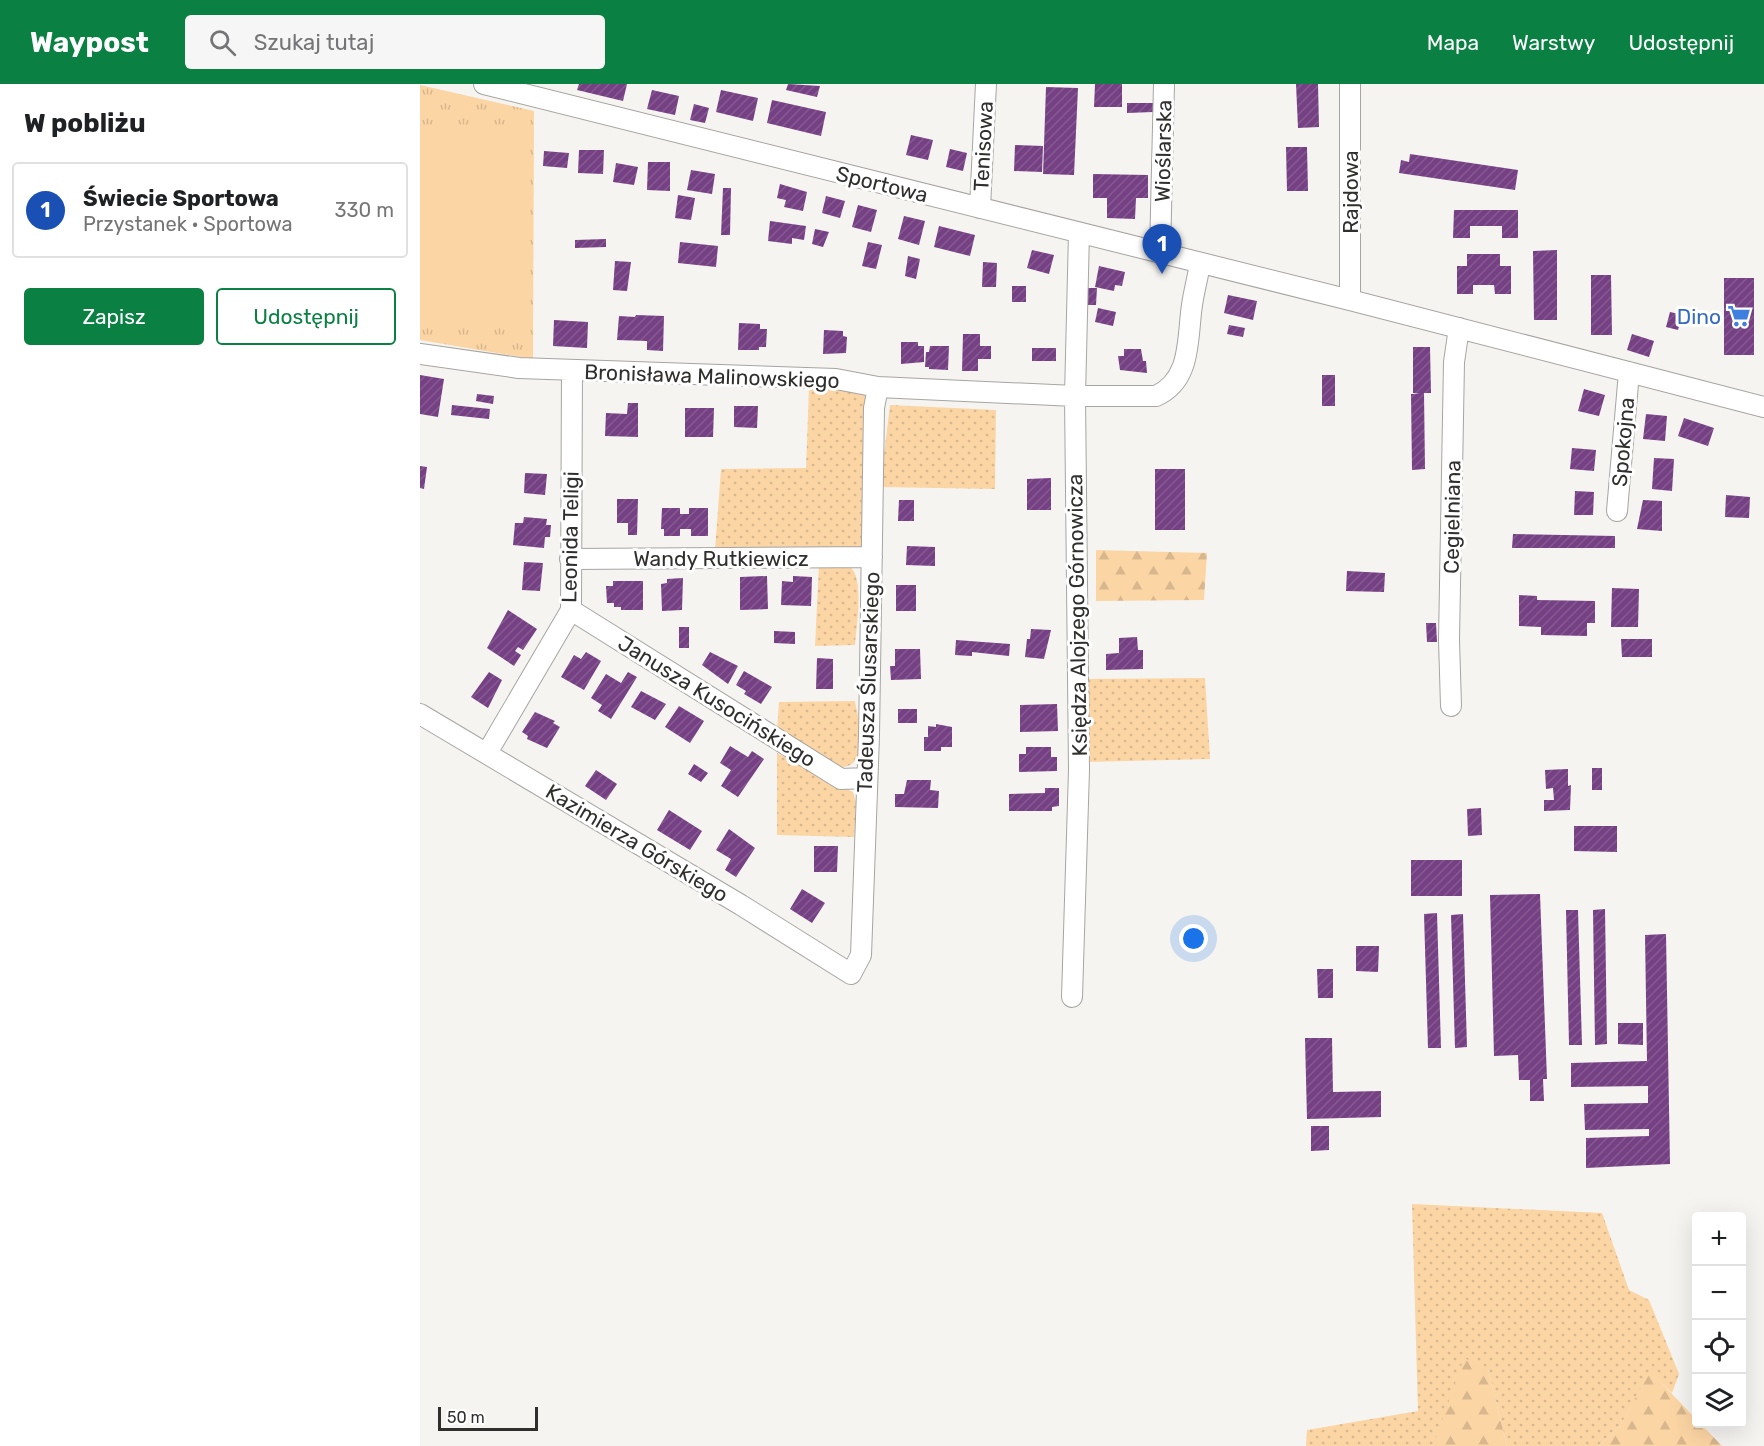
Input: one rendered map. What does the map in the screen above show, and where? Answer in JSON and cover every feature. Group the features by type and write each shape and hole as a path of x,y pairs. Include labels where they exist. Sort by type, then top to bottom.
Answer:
{"street":[{"name":"Sportowa","path":"484,84 1350,300 1764,407"},
{"name":"Tenisowa","path":"980,208 986,84"},
{"name":"Wioślarska","path":"1161,253 1164,84"},
{"name":"Rajdowa","path":"1350,84 1350,300"},
{"name":"Księdza Alojzego Górnowicza","path":"1072,997 1079,770 1075,396 1079,232"},
{"name":"Bronisława Malinowskiego","path":"420,354 519,368 836,379 878,387 1075,396 1156,396 1167,391 1177,382 1185,362 1192,303 1200,263"},
{"name":"Cegielniana","path":"1451,706 1449,640 1454,362 1459,328"},
{"name":"Leonida Teligi","path":"487,753 571,610 572,370"},
{"name":"Spokojna","path":"1617,512 1629,372"},
{"name":"Tadeusza Ślusarskiego","path":"851,974 861,955 874,408 878,387"},
{"name":"Wandy Rutkiewicz","path":"570,559 872,557"},
{"name":"Janusza Kusocińskiego","path":"571,610 841,779 866,778"},
{"name":"Kazimierza Górskiego","path":"420,714 851,974"}],"green space":[{"path":"420,85 534,111 533,359 420,340"},
{"path":"420,125 525,125 525,326 420,325"},
{"path":"809,389 854,391 865,395 862,551 715,550 721,469 806,468"},
{"path":"890,405 996,410 995,489 880,487"},
{"path":"1096,550 1207,553 1204,600 1096,601"},
{"path":"844,564 853,570 859,601 855,645 815,646 819,565"},
{"path":"1205,678 1210,759 1085,762 1082,679"},
{"path":"855,701 861,732 860,753 856,760 848,766 836,768 777,730 779,702"},
{"path":"777,753 853,792 856,803 854,837 777,835"},
{"path":"1412,1204 1602,1213 1629,1290 1649,1300 1679,1374 1672,1393 1650,1372 1620,1426 1599,1446 1507,1446 1488,1369 1433,1446 1306,1446 1307,1430 1418,1411"},
{"path":"1464,1358 1488,1369 1507,1446 1433,1446"},
{"path":"1650,1371 1692,1415 1692,1428 1705,1428 1722,1446 1599,1446 1620,1426"}],"building":[{"path":"579,84 627,84 623,101 577,90"},
{"path":"788,84 820,86 817,97 786,90"},
{"path":"1095,84 1122,84 1122,107 1094,107"},
{"path":"1296,84 1318,84 1319,127 1298,128"},
{"path":"1046,87 1078,88 1074,175 1043,174"},
{"path":"652,90 679,96 675,115 647,109"},
{"path":"721,90 758,98 753,121 716,112"},
{"path":"772,100 826,112 821,136 767,123"},
{"path":"1127,103 1153,103 1153,112 1127,113"},
{"path":"694,104 709,108 705,123 690,120"},
{"path":"911,135 933,140 928,160 906,155"},
{"path":"1015,145 1043,146 1042,172 1014,171"},
{"path":"1286,147 1307,147 1308,191 1287,191"},
{"path":"950,149 967,153 963,171 946,167"},
{"path":"579,150 604,150 603,174 578,173"},
{"path":"544,151 569,153 567,168 543,166"},
{"path":"1410,154 1518,170 1515,190 1399,173 1401,160 1409,162"},
{"path":"648,162 670,162 670,191 647,190"},
{"path":"616,163 638,167 634,185 613,182"},
{"path":"691,170 715,174 712,194 687,190"},
{"path":"1093,174 1148,175 1148,198 1136,198 1135,219 1107,218 1107,198 1093,198"},
{"path":"780,184 807,192 803,211 784,207 786,200 777,198"},
{"path":"723,188 731,188 730,235 721,235"},
{"path":"678,195 695,198 691,220 675,218"},
{"path":"826,196 845,201 840,218 822,213"},
{"path":"858,205 877,210 871,232 852,227"},
{"path":"1454,210 1518,210 1518,238 1502,238 1502,226 1470,226 1470,238 1453,238"},
{"path":"904,216 925,221 919,245 898,239"},
{"path":"770,221 806,226 804,240 792,238 792,244 768,241"},
{"path":"939,226 975,235 970,256 934,247"},
{"path":"815,229 829,232 823,247 812,244"},
{"path":"606,239 606,247 575,248 575,240"},
{"path":"680,242 718,246 716,267 678,263"},
{"path":"868,242 882,245 876,269 862,266"},
{"path":"1032,250 1054,255 1049,274 1027,268"},
{"path":"1557,250 1557,320 1534,320 1533,251"},
{"path":"1467,254 1500,254 1500,266 1511,266 1511,294 1495,294 1494,285 1473,285 1473,294 1457,294 1457,266 1467,266"},
{"path":"908,256 920,259 916,279 905,276"},
{"path":"615,261 631,262 627,291 613,290"},
{"path":"983,262 997,263 996,287 982,287"},
{"path":"1099,266 1125,272 1122,286 1115,285 1114,291 1095,287"},
{"path":"1591,275 1611,275 1612,335 1591,335"},
{"name":"Dino","path":"1724,278 1754,278 1754,355 1724,355"},
{"path":"1012,286 1026,286 1026,302 1012,302"},
{"path":"1086,288 1097,288 1096,305 1086,305"},
{"path":"1228,295 1257,301 1253,320 1224,313"},
{"path":"1098,308 1116,312 1113,326 1095,322"},
{"path":"1670,312 1683,315 1678,330 1666,327"},
{"path":"636,315 664,316 663,351 647,350 647,341 617,340 619,316 635,317"},
{"path":"554,320 588,322 587,348 553,346"},
{"path":"739,323 760,324 760,329 767,329 766,347 759,347 759,350 738,350"},
{"path":"1229,325 1245,328 1243,337 1227,334"},
{"path":"824,330 843,331 843,336 847,337 846,353 823,354"},
{"path":"963,334 980,334 980,346 991,346 991,359 978,359 978,371 962,371"},
{"path":"1632,334 1654,341 1649,357 1627,350"},
{"path":"901,342 918,342 918,346 924,346 924,362 901,364"},
{"path":"930,346 949,346 948,370 925,367 926,352 929,352"},
{"path":"1413,347 1430,347 1431,393 1424,393 1425,469 1412,470 1411,394 1420,394 1413,393"},
{"path":"1032,348 1056,348 1056,361 1032,361"},
{"path":"1124,349 1141,349 1143,361 1146,361 1147,373 1120,370 1118,356 1124,356"},
{"path":"420,375 444,379 438,417 420,414"},
{"path":"1322,375 1335,375 1335,406 1322,406"},
{"path":"1584,389 1605,395 1599,416 1578,411"},
{"path":"477,394 494,396 493,404 476,401"},
{"path":"628,403 638,403 638,437 605,436 606,413 627,414"},
{"path":"452,405 490,409 489,419 451,415"},
{"path":"734,406 758,406 757,428 734,427"},
{"path":"685,408 714,408 713,437 685,437"},
{"path":"1646,414 1667,416 1665,441 1643,439"},
{"path":"1684,418 1714,428 1708,446 1678,436"},
{"path":"1572,448 1596,450 1594,471 1570,469"},
{"path":"1654,458 1674,459 1672,491 1652,489"},
{"path":"420,466 427,467 424,489 420,488"},
{"path":"1155,469 1185,469 1185,530 1155,530"},
{"path":"525,473 547,474 545,495 524,493"},
{"path":"1051,478 1051,510 1027,510 1027,479"},
{"path":"1575,491 1594,492 1593,515 1574,515"},
{"path":"1726,495 1750,497 1749,518 1725,517"},
{"path":"617,499 638,499 637,535 628,535 628,523 617,523"},
{"path":"899,500 914,500 914,521 898,521"},
{"path":"1643,500 1662,501 1662,531 1637,529"},
{"path":"662,508 680,508 680,514 689,514 689,508 708,508 708,536 691,536 691,529 680,529 680,536 664,536 664,529 661,529"},
{"path":"524,517 547,519 546,525 551,525 550,537 545,537 544,548 513,545 515,523 523,523"},
{"path":"1513,534 1615,536 1615,548 1512,548"},
{"path":"907,546 935,547 935,566 906,565"},
{"path":"524,562 543,563 540,591 522,590"},
{"path":"1347,571 1385,573 1384,592 1346,591"},
{"path":"767,576 768,609 740,610 740,577"},
{"path":"793,576 812,577 811,606 781,605 782,581 793,582"},
{"path":"683,578 682,610 662,611 661,584 667,583 667,579"},
{"path":"613,581 643,581 643,610 621,610 621,607 614,607 614,603 607,603 606,586 613,586"},
{"path":"896,585 916,585 916,611 896,611"},
{"path":"1612,588 1639,589 1638,627 1611,627"},
{"path":"1519,595 1537,596 1537,600 1595,601 1595,623 1587,623 1587,636 1541,635 1541,627 1519,626"},
{"path":"508,610 537,629 523,650 518,647 515,651 521,655 514,666 487,648"},
{"path":"1426,623 1436,623 1437,642 1427,642"},
{"path":"679,627 689,627 689,648 679,648"},
{"path":"1031,629 1051,630 1044,659 1025,657 1027,639 1030,639"},
{"path":"774,631 795,632 795,644 774,643"},
{"path":"1137,637 1138,650 1143,650 1143,669 1106,670 1106,654 1119,653 1119,638"},
{"path":"1621,639 1652,639 1652,657 1622,657"},
{"path":"956,640 1010,644 1009,656 972,652 972,656 955,655"},
{"path":"895,649 920,649 921,679 891,680 890,666 895,666"},
{"path":"586,652 601,661 584,690 561,677 574,655 581,659"},
{"path":"710,652 738,666 728,684 702,665"},
{"path":"817,658 833,659 833,689 816,689"},
{"path":"744,671 772,687 761,704 744,694 746,691 736,685"},
{"path":"489,672 502,680 488,708 471,697"},
{"path":"628,672 637,677 611,719 598,711 602,705 591,698 606,674 621,683"},
{"path":"641,691 666,704 655,720 631,707"},
{"path":"1057,704 1058,731 1020,732 1020,705"},
{"path":"679,706 704,721 690,743 665,727"},
{"path":"898,709 917,709 917,723 898,723"},
{"path":"535,712 555,721 553,723 560,727 547,748 527,739 528,736 522,732"},
{"path":"936,724 952,727 952,747 941,747 941,751 924,751 924,737 928,737 928,726 936,727"},
{"path":"730,746 748,757 752,751 764,759 738,797 721,786 731,770 720,763"},
{"path":"1026,747 1051,747 1051,757 1057,757 1057,771 1019,772 1019,754 1026,754"},
{"path":"694,764 708,773 701,782 688,774"},
{"path":"1592,768 1602,768 1602,790 1592,790"},
{"path":"1568,769 1568,786 1571,785 1570,810 1544,811 1544,800 1554,800 1553,788 1546,789 1545,770"},
{"path":"596,770 617,784 606,800 585,786"},
{"path":"907,780 931,780 930,790 939,791 938,808 895,807 895,794 904,794"},
{"path":"1045,788 1059,788 1059,806 1052,807 1052,811 1009,811 1009,794 1045,793"},
{"path":"1481,808 1482,835 1468,836 1467,809"},
{"path":"669,810 702,831 690,850 657,830"},
{"path":"1574,826 1617,826 1617,852 1574,851"},
{"path":"729,829 755,848 736,877 725,870 731,859 716,850"},
{"path":"814,846 838,846 837,872 814,872"},
{"path":"1411,860 1462,860 1462,896 1411,896"},
{"path":"802,889 825,903 812,923 790,909"},
{"path":"1540,894 1547,1079 1543,1079 1544,1101 1530,1101 1530,1080 1519,1080 1518,1055 1494,1056 1490,895"},
{"path":"1605,909 1607,1044 1595,1045 1593,910"},
{"path":"1566,910 1578,910 1582,1045 1569,1045"},
{"path":"1437,913 1441,1048 1428,1048 1424,914"},
{"path":"1463,914 1467,1047 1455,1048 1451,915"},
{"path":"1666,934 1670,1164 1586,1168 1586,1138 1649,1136 1649,1129 1585,1130 1584,1104 1648,1103 1648,1086 1571,1087 1571,1063 1647,1061 1645,935"},
{"path":"1356,946 1379,946 1378,972 1356,971"},
{"path":"1317,969 1333,969 1333,998 1318,998"},
{"path":"1618,1023 1643,1023 1643,1045 1618,1044"},
{"path":"1305,1038 1332,1038 1333,1092 1381,1091 1381,1117 1307,1119"},
{"path":"1311,1126 1329,1126 1329,1150 1311,1151"}],"place":[{"name":"Świecie Sportowa","path":"1162,274"},
{"name":"Dino","path":"1739,316"}]}
